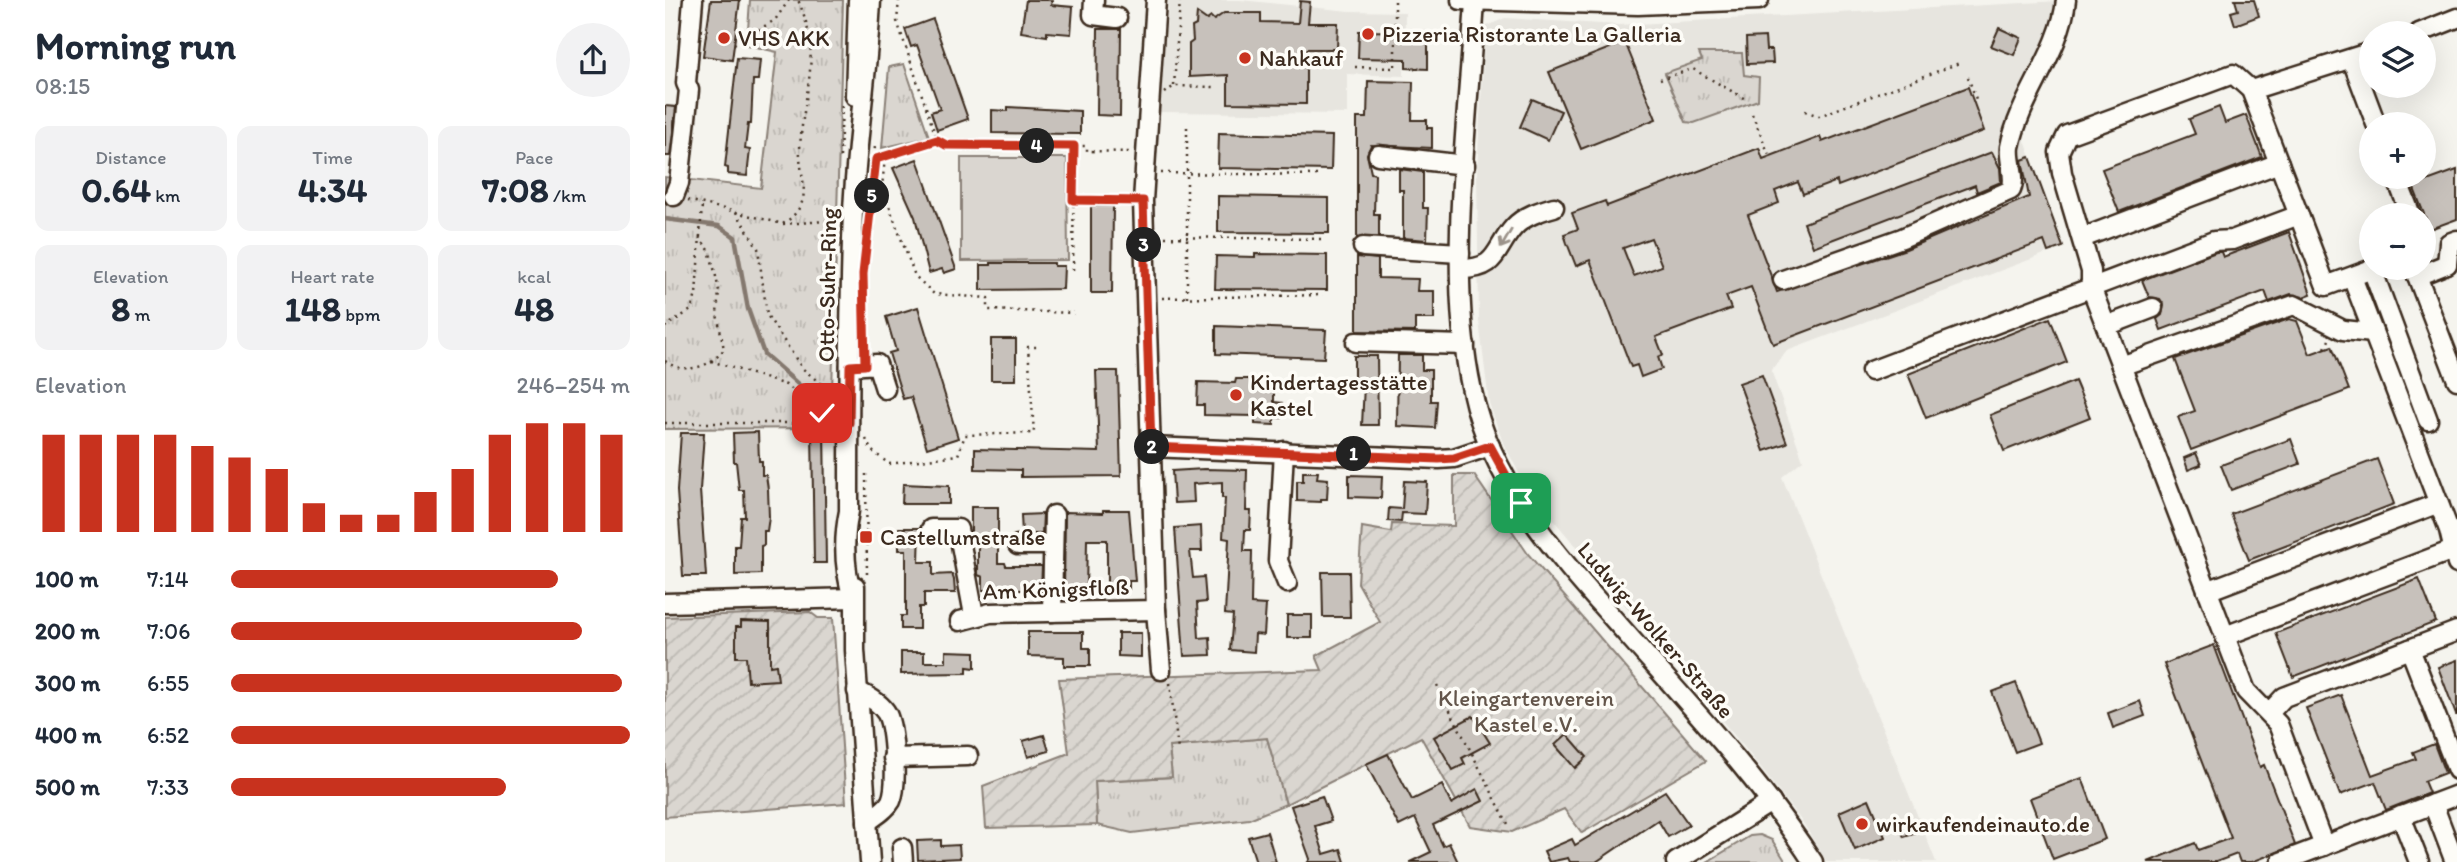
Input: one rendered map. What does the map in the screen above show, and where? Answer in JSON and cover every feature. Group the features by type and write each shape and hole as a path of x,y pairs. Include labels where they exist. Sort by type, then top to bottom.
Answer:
{"street":[{"path":"674,195 679,183 689,90 686,83 693,0"},
{"name":"Otto-Suhr-Ring","path":"858,0 854,58 857,145 850,366 849,511 856,536 857,572 853,598 870,862"},
{"name":"Otto-Suhr-Ring","path":"857,145 869,58 871,0"},
{"path":"1094,0 1093,15 1117,18"},
{"name":"Am Königsfloß","path":"1156,0 1144,153 1143,236 1156,610 1161,670"},
{"path":"1461,0 1638,5 1759,0"},
{"path":"1783,280 1902,238 2011,190 2014,183 2009,156 2013,136 2057,34 2066,0"},
{"name":"Ludwig-Wolker-Straße","path":"1475,1 1461,261 1465,345 1472,391 1490,446 1540,531 1771,802 1813,862"},
{"path":"2436,26 2457,18"},
{"path":"2251,90 2359,57"},
{"path":"2351,60 2371,112"},
{"path":"2324,846 2283,732 2269,713 2246,691 2091,287 2091,271 2062,173 2059,152 2067,135 2233,74 2251,90 2326,286 2372,269 2428,420"},
{"path":"1378,155 1465,165"},
{"path":"2081,238 2279,163"},
{"path":"1363,247 1461,261 1476,269 1486,265 1520,221 1554,207"},
{"path":"1871,371 2214,241 2232,240 2299,215"},
{"path":"2452,269 2449,243 2457,240"},
{"path":"2225,636 2455,557 2453,529 2439,503 2352,277"},
{"path":"2418,280 2457,378"},
{"path":"2121,366 2294,305 2343,330 2374,333"},
{"path":"2106,326 2153,308"},
{"path":"1356,342 1465,345"},
{"path":"850,366 877,364 885,389"},
{"path":"1151,447 1439,459 1454,458 1490,446"},
{"path":"1284,451 1278,561 1287,583"},
{"path":"2207,591 2439,503"},
{"path":"1052,612 1053,515"},
{"name":"Am Königsfloß","path":"932,529 958,529 967,618 1052,612 1156,610"},
{"path":"1018,545 1053,545"},
{"path":"665,603 853,598"},
{"path":"2269,713 2284,697 2457,631"},
{"path":"2410,649 2457,770"},
{"path":"857,691 871,698 886,712 893,758 892,798 885,808 867,822"},
{"path":"893,758 968,756"},
{"path":"2281,862 2457,795"},
{"path":"1676,862 1771,802"},
{"path":"2433,804 2455,862"},
{"path":"2401,816 2419,862"}],"path":[{"path":"734,44 775,20 789,0"},
{"path":"783,225 794,216 802,201 799,152 812,74 807,20 798,0"},
{"path":"899,0 897,21 937,140 946,145 1087,146 1087,151 1144,153"},
{"path":"1174,86 1179,0"},
{"path":"1355,67 1395,68 1395,0"},
{"path":"1805,111 1819,116 1962,62"},
{"path":"1660,79 1693,69 1747,100"},
{"path":"1968,77 1976,99 1973,101"},
{"path":"1149,100 1155,101 1174,86 1215,87"},
{"path":"1752,114 1770,156"},
{"path":"1187,126 1187,297"},
{"path":"869,222 876,159 873,136"},
{"path":"876,159 937,140"},
{"path":"1073,270 1074,146"},
{"path":"885,157 882,187 915,276 934,294 988,298 988,310 1075,313"},
{"path":"1144,173 1319,175"},
{"path":"674,195 702,205 783,225 826,221 837,215"},
{"path":"1073,200 1143,201"},
{"path":"665,327 691,310 696,295 702,205"},
{"path":"736,212 758,248 767,315 802,368 834,394"},
{"path":"1143,236 1326,239"},
{"path":"665,361 692,368 711,361 724,349 725,341 718,323 719,291 715,272 709,250 699,237"},
{"path":"1145,298 1323,295"},
{"path":"866,451 866,439 871,450 889,464 958,455 965,435 1034,433 1028,347 1039,347"},
{"path":"711,361 786,385 818,408 826,423"},
{"path":"665,423 849,423"},
{"path":"802,423 802,433"},
{"path":"866,463 867,584"},
{"path":"1161,670 1169,677 1178,750"},
{"path":"1437,685 1508,824"}],"shaded area":[{"path":"1169,0 1240,0 1349,11 1405,12 1404,76 1347,74 1347,114 1157,112"},
{"path":"2078,0 2024,138 2063,247 1787,351 1771,370 1803,460 1782,477 1936,862 1827,862 1803,823 1749,753 1557,524 1520,475 1502,440 1489,403 1479,321 1477,172 1485,27 1505,18 1618,25"}],"green space":[{"path":"750,0 843,0 831,428 665,429 665,177 761,188 777,52 747,45"},
{"path":"1699,53 1742,53 1744,75 1759,77 1758,100 1694,123 1686,122 1665,73 1702,60"},
{"path":"904,64 929,137 882,148 889,67"},
{"path":"961,158 1067,158 1068,260 961,261"},
{"name":"Kleingartenverein Kastel e.V.","path":"1454,475 1474,475 1528,554 1706,761 1582,833 1564,809 1512,832 1470,826 1421,737 1286,804 1267,738 1169,747 1172,777 1095,781 1097,825 986,828 983,786 1069,753 1059,679 1322,670 1316,656 1380,622 1358,583 1362,527 1391,532 1392,524 1454,526"},
{"path":"810,612 818,618 833,618 846,803 665,817 665,617"},
{"path":"1267,738 1286,804 1249,819 1132,833 1097,825 1095,781 1172,777 1169,747"},
{"path":"1760,835 1772,840 1786,862 1707,862 1750,836"}],"building":[{"path":"711,0 740,0 732,60 703,56"},
{"path":"1026,0 1052,0 1051,5 1073,7 1071,34 1047,32 1047,36 1021,32"},
{"path":"2235,0 2254,0 2259,16 2235,25 2231,12 2238,10"},
{"path":"1300,1 1310,2 1308,23 1338,23 1337,49 1306,49 1306,104 1228,103 1228,75 1189,77 1189,44 1193,41 1192,27 1196,25 1197,13 1207,20 1211,17 1214,20 1224,13 1261,13 1261,22 1298,23"},
{"path":"933,19 968,119 937,130 931,112 940,109 917,45 911,47 905,29"},
{"path":"1999,28 2021,38 2014,55 1991,46"},
{"path":"1098,29 1121,29 1120,116 1097,115"},
{"path":"1359,31 1428,32 1428,69 1406,68 1406,59 1358,58"},
{"path":"1765,37 1766,50 1772,50 1773,63 1747,64 1746,38"},
{"path":"1625,42 1656,119 1581,149 1549,72"},
{"path":"737,58 760,60 758,80 753,80 751,124 748,124 745,149 750,150 747,176 728,174 728,168 725,167"},
{"path":"1368,81 1413,82 1412,120 1427,120 1427,128 1432,128 1432,148 1371,145 1367,154 1371,173 1375,174 1374,214 1379,214 1379,237 1357,238 1357,118 1367,118"},
{"path":"1968,87 1984,131 1838,186 1837,181 1803,194 1798,182 1775,191 1779,203 1748,215 1777,292 1906,249 2029,197 2022,160 2030,157 2063,247 2048,252 2044,241 1773,344 1751,287 1726,296 1731,309 1656,337 1663,355 1658,357 1662,369 1641,377 1637,365 1631,367 1590,260 1576,266 1564,234 1578,229 1572,213 1605,201 1607,206 1759,148 1763,159 1820,137 1822,142","holes":["1651,238 1662,266 1634,276 1623,248"]},
{"path":"1532,99 1561,111 1548,140 1520,127"},
{"path":"665,106 676,107 670,156 665,156"},
{"path":"1008,107 1080,111 1080,134 992,133 992,110 1008,111"},
{"path":"2219,107 2225,123 2246,115 2262,157 2119,212 2102,169 2195,134 2189,119"},
{"path":"1219,133 1332,136 1331,170 1218,168"},
{"path":"1992,152 2000,168 2001,182 1977,192 1975,185 1813,247 1804,223"},
{"path":"917,159 956,269 944,273 942,269 929,273 915,217 893,168"},
{"path":"1399,169 1423,172 1423,208 1428,208 1427,240 1403,238 1403,190 1399,190"},
{"path":"2457,170 2457,219 2436,227 2436,203 2420,203 2414,189 2436,189 2436,178"},
{"path":"1218,196 1329,198 1329,233 1218,232"},
{"path":"1091,206 1113,206 1112,293 1091,293"},
{"path":"2289,232 2311,294 2303,297 2291,294 2269,302 2265,291 2161,330 2157,319 2162,315 2164,305 2160,299 2149,297 2142,280 2216,252 2221,252 2223,257"},
{"path":"1255,254 1327,255 1327,290 1215,289 1216,256 1255,257"},
{"path":"1357,257 1378,259 1378,278 1418,279 1417,291 1434,291 1434,319 1415,319 1415,332 1357,331"},
{"path":"1054,263 1054,266 1064,266 1063,289 981,290 981,265"},
{"path":"918,307 958,438 927,448 911,397 903,399 889,353 896,351 886,317"},
{"path":"2050,318 2067,362 1926,418 1908,374"},
{"path":"2289,319 2297,321 2310,354 2332,346 2349,390 2191,450 2178,417 2195,411 2175,359"},
{"path":"1216,326 1326,330 1324,358 1216,354"},
{"path":"991,339 1016,339 1016,380 991,380"},
{"path":"1398,355 1422,355 1422,370 1431,370 1431,401 1437,401 1435,428 1397,426"},
{"path":"1354,356 1377,356 1378,425 1362,425 1364,385 1354,385"},
{"path":"1096,371 1118,371 1121,476 1021,477 1021,470 975,469 975,449 1099,452"},
{"path":"1762,375 1787,443 1764,451 1739,383"},
{"name":"Kindertagesstätte Kastel","path":"1236,379 1255,379 1255,387 1274,387 1274,402 1282,403 1282,418 1274,418 1274,425 1255,424 1255,416 1204,415 1204,405 1197,405 1198,382 1235,383"},
{"path":"2075,381 2090,417 2004,451 1990,415"},
{"path":"824,428 826,563 814,563 812,429"},
{"path":"758,432 759,461 762,461 762,475 766,475 769,517 767,531 764,531 764,545 761,546 761,574 735,575 735,546 739,546 741,517 745,517 744,490 739,490 734,462 733,433"},
{"path":"681,433 704,433 700,490 706,576 683,576 677,491"},
{"path":"2291,439 2300,464 2231,490 2221,465"},
{"path":"2196,453 2201,465 2188,470 2184,458"},
{"path":"2377,459 2394,504 2249,560 2231,514"},
{"path":"1247,470 1246,511 1251,511 1250,530 1245,530 1244,551 1252,551 1251,604 1266,605 1264,635 1255,634 1254,652 1230,650 1233,615 1225,614 1229,539 1223,538 1225,498 1222,498 1222,482 1193,484 1194,502 1174,503 1172,471"},
{"path":"1303,472 1318,472 1317,478 1328,479 1327,499 1321,499 1321,502 1297,501 1297,481 1303,481"},
{"path":"1349,475 1382,476 1381,498 1349,497"},
{"path":"1404,481 1427,482 1425,514 1402,513 1401,522 1388,521 1389,508 1402,509"},
{"path":"903,484 949,486 949,504 902,504"},
{"path":"971,507 998,507 998,563 1005,563 1006,566 1042,566 1041,590 983,590 983,577 978,575 978,543 972,543 971,539"},
{"path":"1103,510 1129,510 1135,581 1129,581 1129,589 1107,589 1107,540 1087,540 1086,592 1064,592 1065,512 1103,513"},
{"path":"1043,514 1042,534 1022,534 1021,515"},
{"path":"1201,526 1202,551 1190,551 1193,578 1204,577 1206,602 1197,603 1199,638 1210,637 1211,655 1184,656 1175,528"},
{"path":"899,528 920,528 919,562 933,562 933,575 952,574 954,580 955,593 924,593 924,607 919,607 919,629 901,629 901,616 906,616 906,550 899,550"},
{"path":"1322,572 1349,572 1350,617 1323,617"},
{"path":"2419,579 2436,622 2293,677 2276,633"},
{"path":"1287,615 1312,615 1312,638 1287,638"},
{"path":"741,621 770,622 770,666 776,665 778,680 748,682 746,657 736,657 736,627 741,627"},
{"path":"1028,632 1083,632 1083,648 1090,648 1090,666 1064,666 1064,657 1028,656"},
{"path":"1118,633 1141,633 1141,657 1118,656"},
{"path":"2214,645 2260,767 2264,765 2295,845 2252,862 2240,862 2237,854 2216,862 2148,862 2195,843 2198,850 2231,838 2164,664"},
{"path":"946,651 975,652 975,668 967,667 967,673 901,674 901,652 924,652 924,662 946,662"},
{"path":"2457,660 2457,715 2456,715 2438,667"},
{"path":"2016,683 2039,743 2015,752 1992,692"},
{"path":"2341,695 2372,775 2416,759 2413,752 2434,744 2445,773 2424,781 2429,793 2386,810 2375,782 2340,795 2306,708"},
{"path":"2140,701 2145,716 2113,728 2108,713"},
{"path":"1473,716 1490,743 1462,758 1465,764 1453,770 1434,737"},
{"path":"1567,734 1587,757 1575,768 1555,745"},
{"path":"1044,735 1049,751 1028,757 1023,741"},
{"path":"1388,754 1412,800 1442,785 1451,804 1477,789 1483,801 1433,825 1443,846 1449,843 1458,862 1410,862 1431,852 1415,818 1399,826 1366,764"},
{"path":"2082,778 2105,839 2053,859 2030,798"},
{"path":"1665,791 1689,825 1668,837 1658,820 1596,862 1570,862 1568,858 1549,862 1544,851 1572,839 1575,845"},
{"path":"1322,796 1331,821 1315,826 1324,854 1341,849 1345,862 1308,862 1310,859 1291,806"},
{"name":"wirkaufendeinauto.de","path":"1869,799 1885,837 1855,850 1839,812"},
{"path":"1911,818 1916,833 1904,837 1898,822"},
{"path":"1267,832 1276,862 1256,862 1248,837"},
{"path":"941,840 941,846 959,845 960,858 918,860 917,841"}],"waterway":[{"path":"665,219 719,226 735,237 748,309 764,354 825,408"}],"place":[{"name":"Pizzeria Ristorante La Galleria","path":"1368,34"},
{"name":"VHS AKK","path":"724,38"},
{"name":"Nahkauf","path":"1245,58"},
{"name":"Kindertagesstätte Kastel","path":"1236,395"},
{"name":"Castellumstraße","path":"866,537"},
{"name":"wirkaufendeinauto.de","path":"1862,824"}],"route":[{"path":"822,413 826,423 849,423 850,366 865,365 863,274 876,159 937,140 946,145 1074,146 1073,200 1143,201 1151,447 1439,459 1454,458 1490,446 1521,503"}]}
